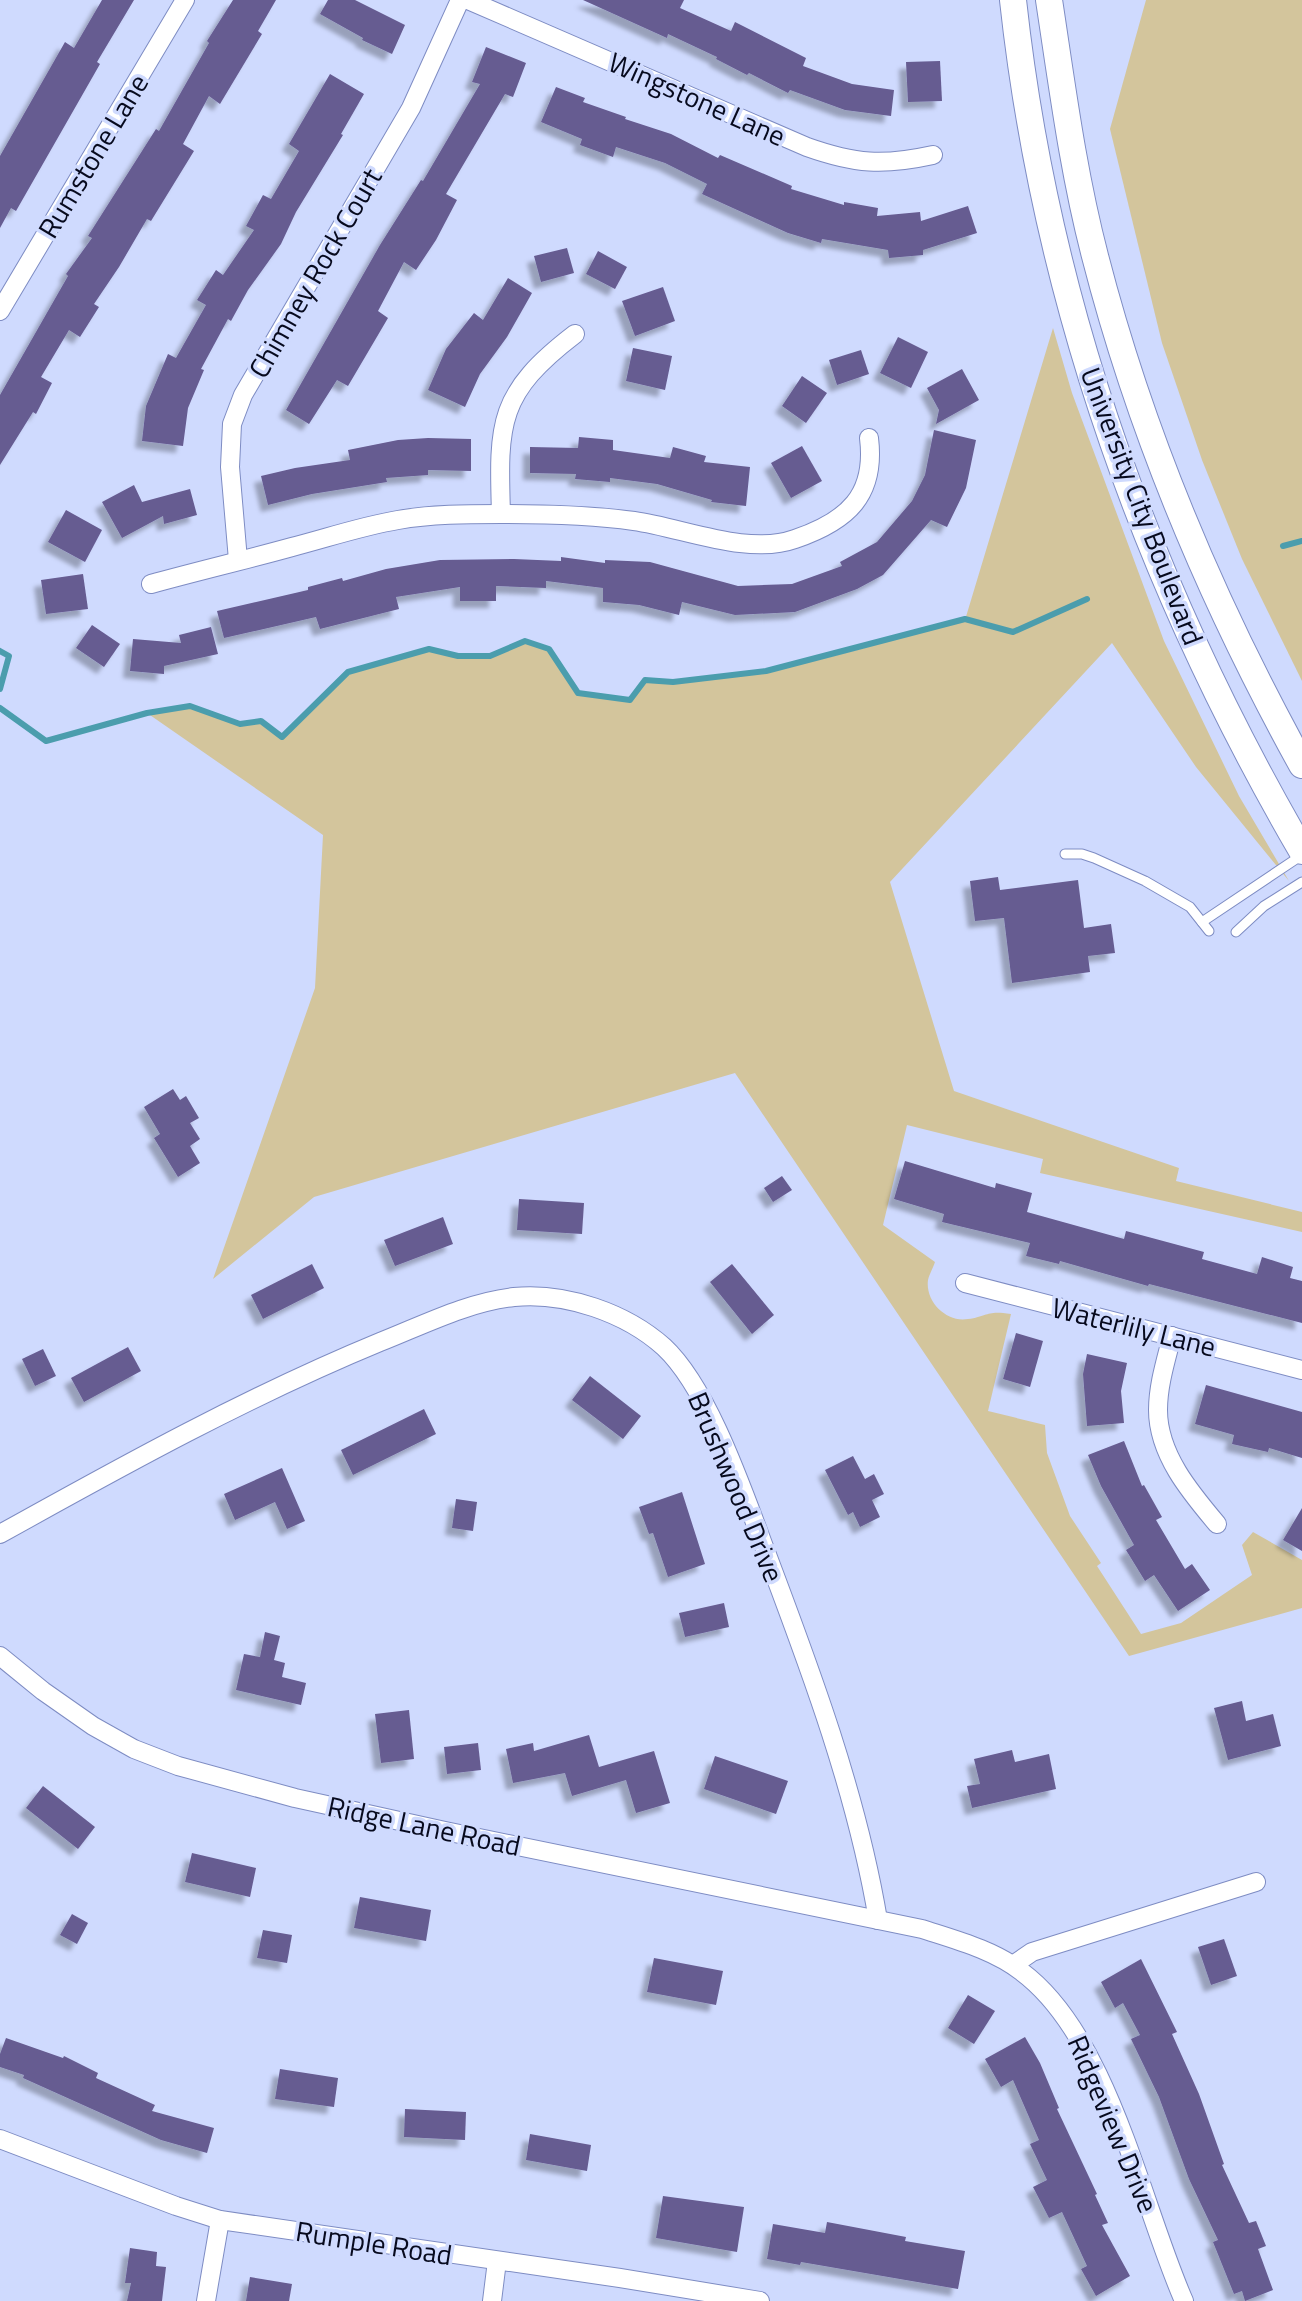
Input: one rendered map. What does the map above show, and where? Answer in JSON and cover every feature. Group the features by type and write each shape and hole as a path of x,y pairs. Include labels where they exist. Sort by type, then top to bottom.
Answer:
{"main road":[{"name":"University City Boulevard","path":"1013,0 1031,126 1045,197 1083,355 1112,442 1162,576 1235,729 1302,853"},
{"name":"University City Boulevard","path":"1049,0 1070,139 1094,253 1119,345 1170,489 1220,606 1302,765"}],"street":[{"name":"Rumstone Lane","path":"0,311 185,0"},
{"name":"Chimney Rock Court","path":"238,560 230,467 232,424 243,395 411,108 460,0"},
{"name":"Wingstone Lane","path":"468,0 840,159 882,164 933,155"},
{"path":"501,514 499,448 503,423 526,378 575,334"},
{"path":"151,584 400,520 501,514 632,521 744,544 793,540 823,527 856,502 866,486 872,460 869,438"},
{"name":"Waterlily Lane","path":"965,1283 1302,1370"},
{"name":"Brushwood Drive","path":"0,1534 285,1384 441,1317 484,1303 514,1297 535,1297 578,1303 622,1319 645,1331 682,1368 699,1394 736,1473 791,1618 835,1749 858,1829 878,1920"},
{"path":"1172,1336 1158,1409 1160,1431 1183,1485 1217,1524"},
{"name":"Ridge Lane Road","path":"0,1656 93,1726 134,1749 178,1766 295,1798 878,1920"},
{"path":"1013,1965 1032,1952 1256,1882"},
{"name":"Ridgeview Drive","path":"878,1920 958,1941 1013,1965 1041,1987 1059,2008 1088,2055 1141,2182 1184,2301"},
{"name":"Rumple Road","path":"0,2139 220,2220 760,2301"},
{"path":"206,2301 220,2220"},
{"path":"492,2301 497,2261"}],"lane":[{"path":"1202,922 1302,853"},
{"path":"1065,854 1082,854 1119,869 1190,907 1209,931"},
{"path":"1236,932 1264,906 1302,882"}],"shaded area":[{"path":"1146,0 1302,0 1302,681 1242,559 1202,460 1162,343 1110,129"},
{"path":"1053,328 1072,393 1164,641 1239,796 1289,881 1196,767 1112,643 890,882 954,1091 1179,1168 1176,1181 1302,1212 1302,1232 1040,1173 1043,1159 907,1125 883,1225 935,1262 928,1288 934,1303 945,1314 960,1319 992,1313 1011,1314 988,1411 1045,1425 1047,1453 1070,1516 1101,1563 1097,1566 1141,1634 1181,1623 1252,1575 1242,1545 1253,1532 1302,1560 1302,1608 1129,1656 735,1073 314,1197 213,1279 315,988 323,835 147,713 190,706 240,724 261,721 282,737 348,672 429,649 458,656 490,656 525,641 549,649 578,693 630,700 645,680 683,681 764,672 965,620"}],"building":[{"path":"102,0 134,0 16,211 11,208 0,228 0,156 65,42 74,48"},
{"path":"233,0 276,0 258,31 262,34 220,104 209,96 183,144 194,151 94,304 99,307 80,337 69,330 41,377 52,383 36,414 33,412 0,465 0,395 68,276 66,274 92,238 88,236 156,129 159,131 209,43 207,41"},
{"path":"328,0 355,0 405,25 392,54 320,14"},
{"path":"583,0 684,0 680,8 731,31 735,22 806,58 803,66 852,84 894,90 891,116 845,110 790,90 788,93 668,34 667,38"},
{"path":"486,47 526,63 513,97 505,94 446,194 457,200 436,240 416,270 404,262 378,311 388,318 348,386 337,380 309,424 286,410 380,245 423,181 480,84 472,82"},
{"path":"940,61 942,101 908,102 906,62"},
{"path":"330,74 364,94 343,135 296,212 281,244 248,290 231,321 228,319 201,369 204,370 188,408 183,446 142,441 146,406 168,354 176,358 206,305 197,300 216,270 223,275 254,230 246,226 263,195 271,199 299,151 289,144"},
{"path":"556,87 585,98 583,102 671,134 718,158 720,155 792,186 791,189 844,205 844,202 878,208 877,216 920,212 921,221 968,206 977,233 923,250 923,255 889,258 888,250 822,239 821,243 788,233 702,194 707,184 665,163 616,147 613,157 580,145 582,139 541,122"},
{"path":"567,248 574,273 541,282 534,256"},
{"path":"598,251 627,267 615,289 586,274"},
{"path":"508,278 532,293 507,337 480,374 465,407 428,390 446,349 474,313 483,320"},
{"path":"663,287 675,321 635,336 622,301"},
{"path":"898,337 928,352 911,388 880,373"},
{"path":"633,348 672,356 665,390 626,381"},
{"path":"861,350 869,374 837,385 829,360"},
{"path":"962,369 979,400 936,424 939,410 927,388"},
{"path":"802,376 827,393 806,423 782,406"},
{"path":"934,430 976,440 966,488 947,527 931,520 883,575 857,589 795,612 735,615 682,602 679,615 639,605 603,602 603,588 546,581 546,588 496,586 496,601 460,601 460,587 396,597 399,609 320,629 316,617 224,638 217,611 308,590 308,587 342,578 343,581 386,569 440,560 561,561 561,557 605,563 605,560 650,562 738,586 792,584 842,566 840,562 877,542 912,501 925,475"},
{"path":"579,437 613,440 613,450 670,458 673,447 706,456 704,462 750,467 746,506 711,502 657,484 610,478 610,482 575,479 576,474 530,473 530,447 578,448"},
{"path":"471,439 471,471 428,470 428,475 386,478 387,482 312,494 268,505 261,476 350,460 348,450 398,440"},
{"path":"802,446 822,481 791,498 771,463"},
{"path":"134,485 142,502 190,489 197,515 164,524 163,516 122,538 102,502"},
{"path":"66,510 102,530 85,562 48,542"},
{"path":"83,574 88,609 46,614 41,580"},
{"path":"92,625 120,644 104,667 76,648"},
{"path":"211,627 218,654 164,666 164,674 130,671 133,639 181,643 179,635"},
{"path":"998,877 1000,890 1078,880 1084,928 1111,924 1115,953 1088,956 1090,972 1012,983 1004,918 975,921 970,881"},
{"path":"173,1089 180,1100 186,1096 199,1118 190,1123 200,1139 190,1146 200,1163 178,1177 154,1138 160,1134 144,1107"},
{"path":"905,1161 995,1188 996,1183 1032,1193 1027,1212 1124,1239 1126,1231 1204,1252 1202,1259 1257,1274 1262,1257 1293,1267 1290,1278 1302,1281 1302,1323 1060,1261 1059,1264 1026,1256 1030,1243 942,1222 944,1214 894,1199"},
{"path":"782,1176 792,1190 773,1202 764,1188"},
{"path":"519,1199 584,1203 582,1234 517,1230"},
{"path":"443,1217 453,1244 395,1266 384,1240"},
{"path":"312,1264 324,1288 263,1319 251,1295"},
{"path":"732,1264 774,1315 752,1334 710,1282"},
{"path":"1016,1333 1043,1341 1030,1387 1003,1379"},
{"path":"128,1347 141,1371 84,1402 71,1378"},
{"path":"43,1349 56,1376 35,1386 22,1359"},
{"path":"1087,1354 1127,1363 1121,1391 1124,1423 1087,1426 1083,1374"},
{"path":"590,1376 641,1416 623,1439 572,1400"},
{"path":"1206,1385 1302,1412 1302,1458 1269,1448 1268,1452 1232,1444 1234,1435 1195,1424"},
{"path":"424,1409 436,1434 353,1475 341,1450"},
{"path":"1124,1441 1142,1486 1162,1517 1156,1520 1185,1569 1192,1564 1210,1590 1178,1611 1154,1575 1145,1581 1126,1550 1134,1545 1101,1486 1088,1455"},
{"path":"853,1456 865,1479 874,1474 884,1494 872,1500 880,1517 860,1527 853,1512 848,1515 825,1470"},
{"path":"282,1468 305,1521 287,1529 275,1502 235,1520 224,1494"},
{"path":"682,1492 705,1564 668,1577 653,1533 649,1534 639,1507"},
{"path":"456,1499 477,1502 473,1531 452,1528"},
{"path":"1302,1508 1302,1551 1283,1540"},
{"path":"724,1603 729,1627 685,1637 679,1613"},
{"path":"265,1632 280,1636 274,1660 285,1663 282,1677 306,1683 301,1705 236,1690 244,1654 260,1657"},
{"path":"1242,1701 1246,1721 1273,1714 1281,1746 1228,1760 1214,1708"},
{"path":"409,1710 414,1759 381,1763 375,1714"},
{"path":"589,1735 599,1767 654,1751 670,1803 636,1813 626,1780 572,1796 565,1773 513,1783 506,1749 533,1743 534,1751"},
{"path":"478,1743 481,1770 447,1774 444,1747"},
{"path":"1012,1750 1015,1762 1049,1754 1056,1789 972,1808 967,1786 980,1784 974,1759"},
{"path":"715,1756 788,1781 776,1814 704,1789"},
{"path":"43,1786 95,1827 78,1849 26,1808"},
{"path":"192,1853 256,1868 250,1897 185,1882"},
{"path":"360,1897 431,1910 426,1941 354,1928"},
{"path":"72,1914 88,1923 77,1944 60,1935"},
{"path":"263,1930 292,1935 287,1963 257,1958"},
{"path":"1224,1939 1237,1976 1211,1985 1198,1947"},
{"path":"654,1958 723,1971 716,2005 647,1992"},
{"path":"1141,1959 1177,2032 1172,2034 1199,2094 1222,2165 1249,2223 1256,2221 1266,2246 1258,2249 1273,2290 1245,2301 1242,2291 1234,2294 1213,2242 1218,2240 1189,2179 1159,2097 1131,2039 1140,2035 1123,2003 1115,2008 1101,1982"},
{"path":"968,1995 995,2011 974,2044 948,2028"},
{"path":"1025,2037 1040,2063 1057,2109 1097,2194 1108,2223 1102,2225 1130,2276 1096,2296 1081,2269 1087,2266 1062,2212 1049,2218 1033,2187 1047,2180 1030,2144 1039,2140 1013,2080 1001,2087 985,2059"},
{"path":"6,2038 64,2056 98,2073 96,2078 155,2105 152,2111 214,2128 207,2153 161,2140 23,2078 24,2075 0,2067 0,2054"},
{"path":"280,2069 338,2078 334,2107 275,2099"},
{"path":"405,2109 466,2112 465,2140 404,2137"},
{"path":"530,2134 591,2145 587,2171 526,2160"},
{"path":"663,2196 744,2207 737,2252 656,2238"},
{"path":"827,2222 906,2237 905,2241 965,2251 958,2289 767,2259 773,2224 825,2233"},
{"path":"130,2248 157,2252 156,2266 166,2267 162,2301 127,2301 131,2283 125,2283"},
{"path":"250,2277 292,2284 289,2301 246,2301"}],"waterway":[{"path":"1283,546 1302,541"},
{"path":"0,708 46,741 147,713 190,706 240,724 261,721 282,737 348,672 429,649 458,656 490,656 525,641 549,649 578,693 630,700 645,680 673,682 766,671 965,619 1013,632 1087,599"},
{"path":"0,651 9,656 0,689"}]}
